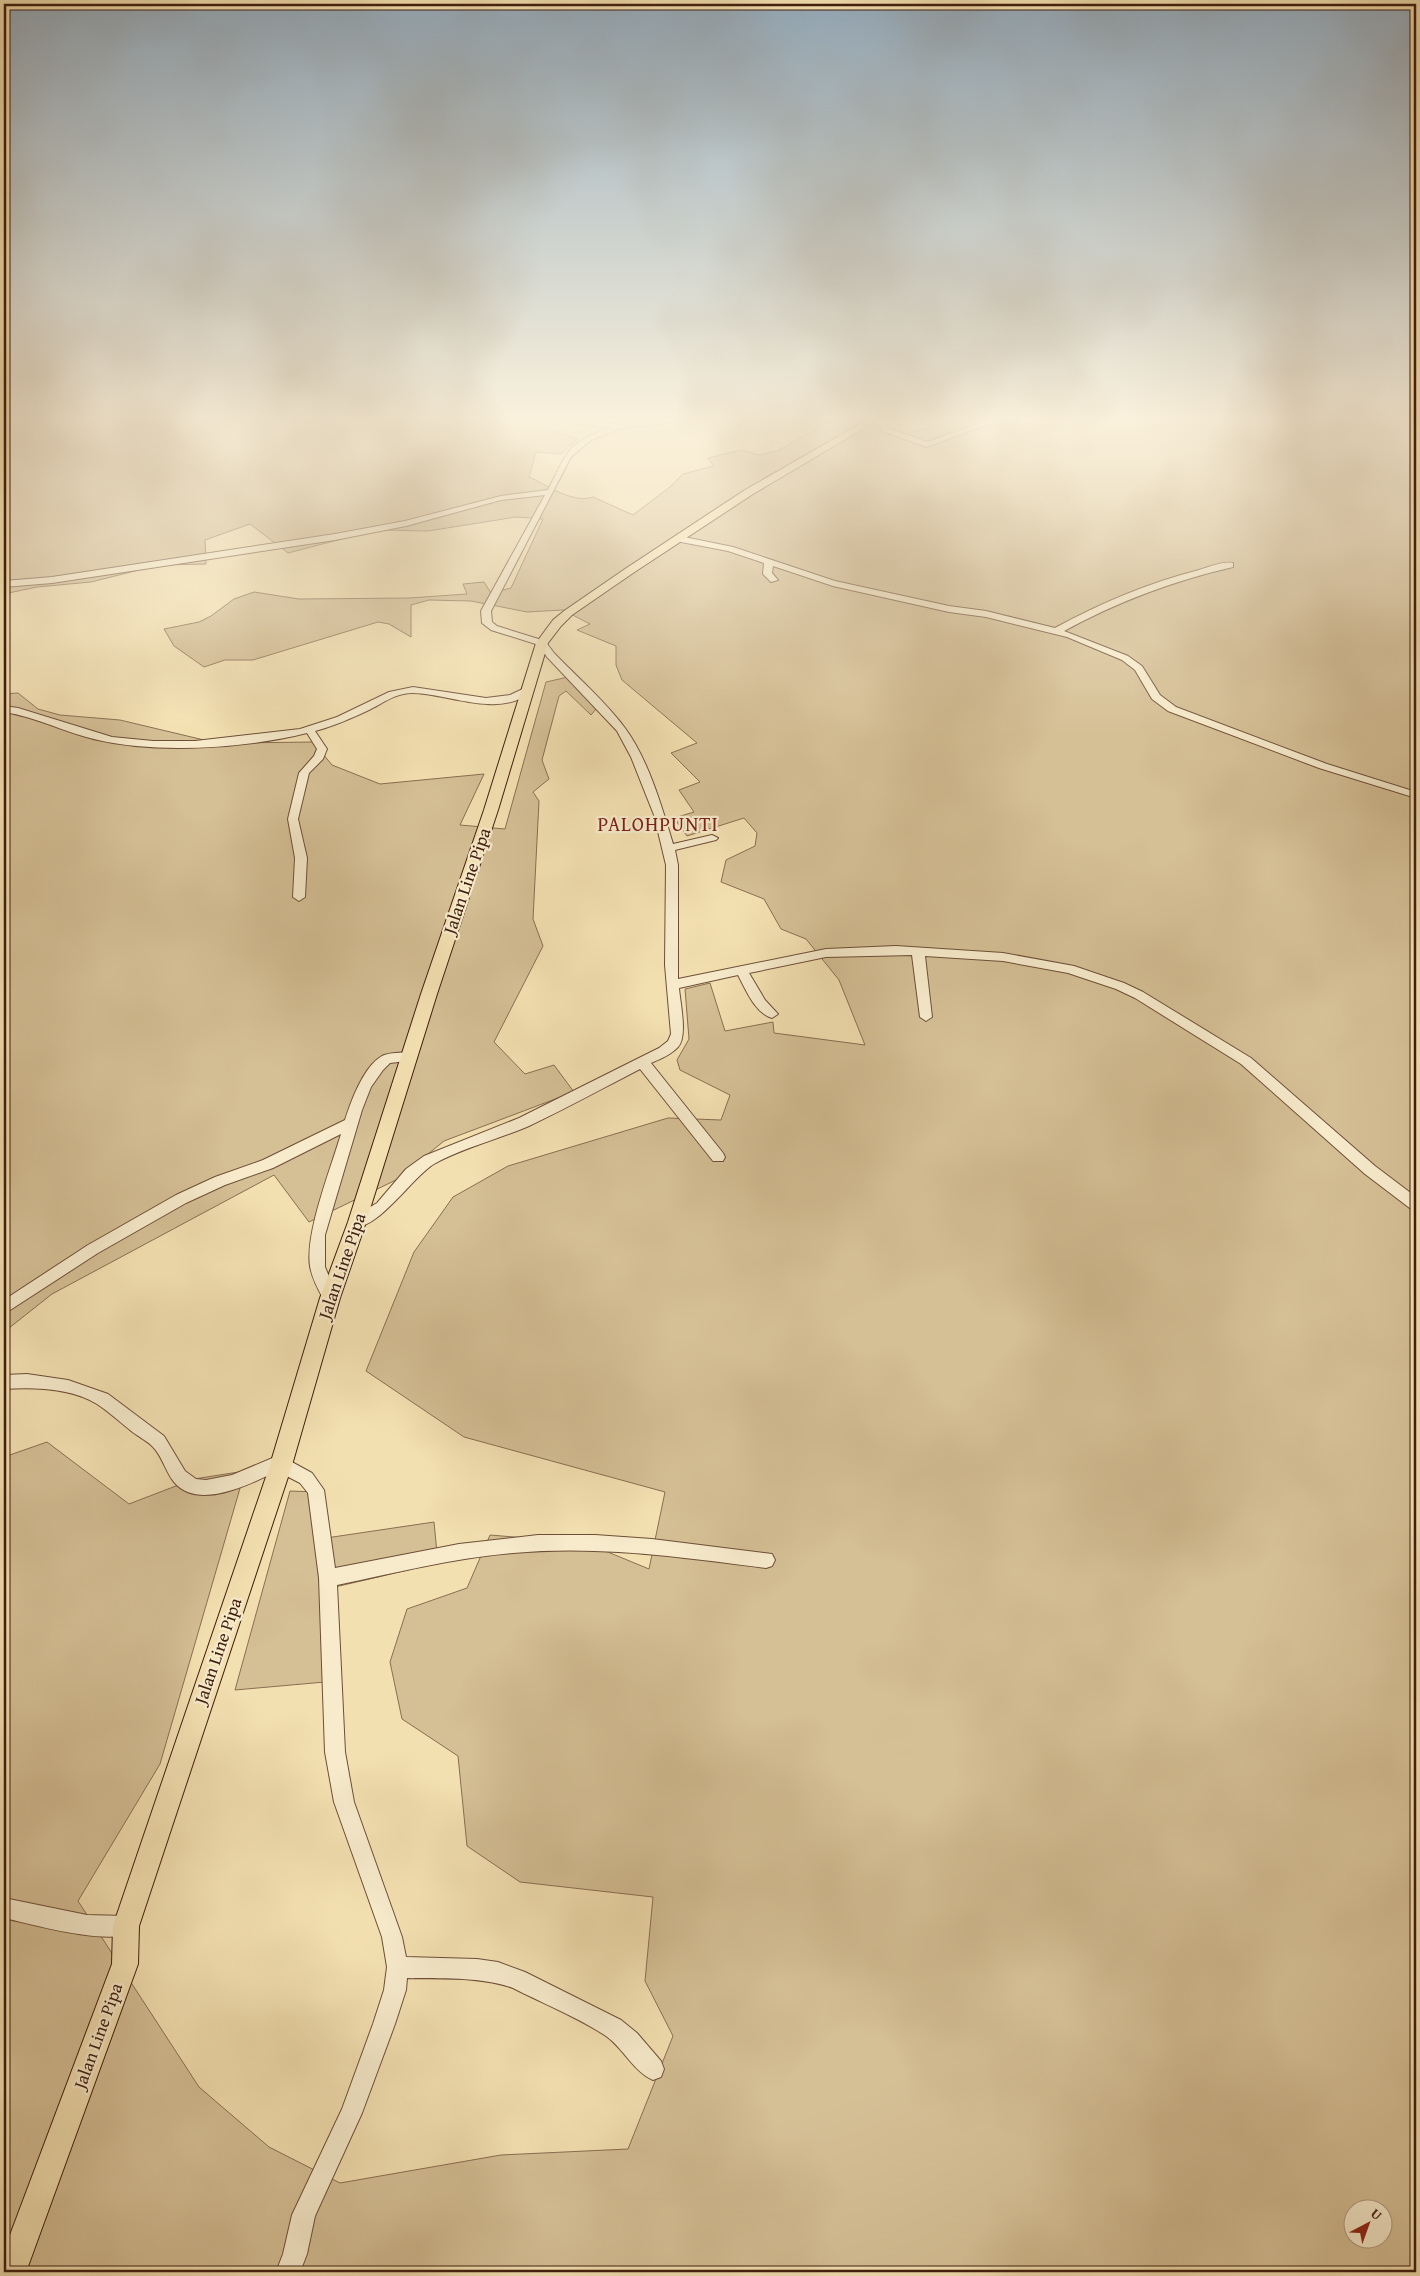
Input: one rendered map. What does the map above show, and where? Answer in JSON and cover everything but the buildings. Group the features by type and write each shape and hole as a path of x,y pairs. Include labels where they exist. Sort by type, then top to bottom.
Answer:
{"main road":[{"name":"Jalan Line Pipa","path":"11,2272 125,1964 126,1926 281,1463 330,1298 357,1222 468,874 491,810 542,643 568,613 701,523"}],"street":[{"path":"4,584 52,580 335,537 405,523"},
{"path":"357,1222 382,1207 412,1173 429,1160 524,1122 643,1063 674,1043 677,1034 672,985 672,865 669,848 636,757 621,730 605,711 550,656 542,643 494,628 488,623 486,611 532,523"},
{"path":"678,538 730,549 808,576 847,587 893,595 949,609 986,614 1057,631 1098,646 1139,668 1156,697 1172,709 1323,766 1416,795"},
{"path":"769,562 767,574 774,580"},
{"path":"1057,631 1086,614 1132,593 1197,572 1230,565"},
{"path":"4,709 37,715 103,738 134,742 207,743 310,731 361,710 385,697 409,691 495,701 515,697 527,690"},
{"path":"299,898 301,858 293,819 304,773 307,768 319,759 322,749 310,731"},
{"path":"669,848 712,838"},
{"path":"672,985 826,953 896,950 1003,957 1046,963 1097,977 1139,995 1246,1061 1370,1170 1416,1205"},
{"path":"918,952 926,1017"},
{"path":"742,971 760,1003 772,1014"},
{"path":"330,1298 316,1266 318,1235 351,1123 360,1098 378,1067 390,1058 410,1057"},
{"path":"643,1063 718,1157"},
{"path":"4,1308 93,1249 173,1203 220,1181 268,1164 351,1123"},
{"path":"4,1382 47,1383 83,1391 100,1398 158,1440 184,1481 201,1488 227,1484 281,1463 306,1478 316,1490 328,1578 335,1752 344,1802 392,1937 398,1967 395,1990 384,2024 351,2113 304,2215 295,2254 288,2272"},
{"path":"328,1578 446,1555 537,1543 642,1545 766,1560"},
{"path":"4,1908 87,1925 126,1926"},
{"path":"398,1967 477,1969 498,1972 518,1979 613,2028 629,2041 653,2069"}],"shaded area":[{"path":"4,523 477,523 428,531 376,530 288,553 250,524 205,540 206,564 159,565 91,582 37,587 4,594"},
{"path":"541,523 1416,523 1416,2272 4,2272 4,1457 47,1442 129,1504 194,1479 245,1471 160,1764 78,1901 199,2087 269,2147 340,2183 501,2155 628,2149 673,2036 645,1981 653,1897 520,1882 467,1846 458,1756 402,1719 390,1662 407,1609 467,1588 490,1535 586,1543 649,1569 665,1492 464,1437 366,1371 414,1252 453,1197 508,1166 668,1118 721,1120 730,1095 680,1070 677,1060 689,1039 685,989 710,983 725,1031 773,1022 774,1033 865,1045 839,980 806,939 781,929 764,899 721,882 726,860 755,846 757,833 744,818 687,836 674,818 694,812 679,790 700,782 671,753 697,743 622,680 616,665 616,646 577,630 590,624 563,610 527,612 471,601 429,600 411,605 411,637 389,624 378,622 253,660 225,660 204,667 174,646 164,629 199,622 211,616 234,599 254,592 299,599 409,598 467,594 463,584 484,582 491,593 511,588"},
{"path":"568,677 596,709 591,715 566,691 559,696 542,760 549,779 533,792 539,801 533,919 543,946 494,1042 525,1074 554,1065 574,1092 444,1141 396,1180 309,1222 274,1175 52,1294 4,1332 4,694 18,693 38,709 60,715 120,720 204,740 233,743 313,742 332,765 380,784 484,774 460,825 505,829 546,682"},
{"path":"290,1491 318,1492 326,1538 434,1522 438,1563 335,1587 325,1682 235,1690"}],"district":[{"name":"PALOHPUNTI","path":"658,824"}]}
